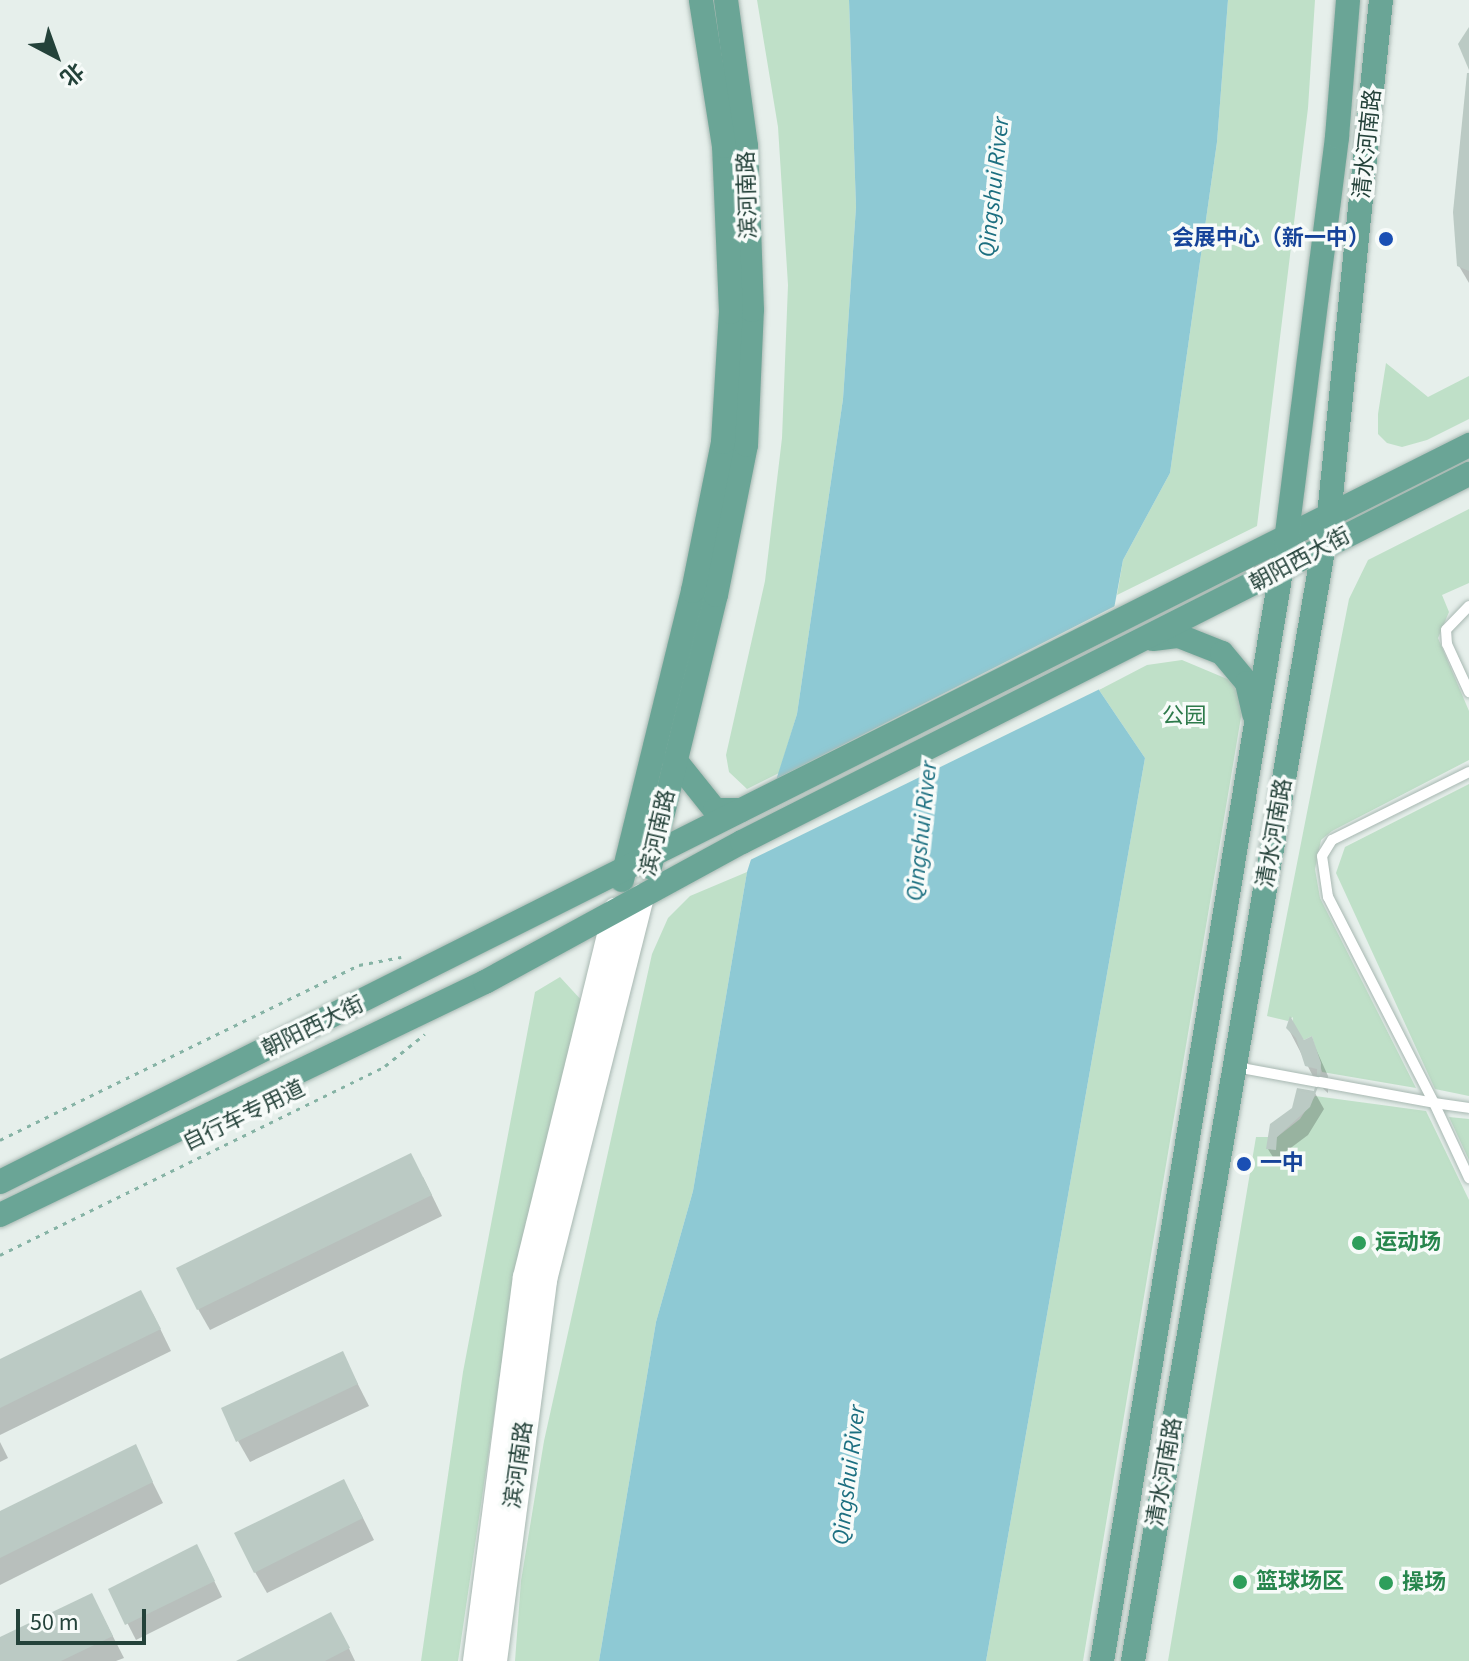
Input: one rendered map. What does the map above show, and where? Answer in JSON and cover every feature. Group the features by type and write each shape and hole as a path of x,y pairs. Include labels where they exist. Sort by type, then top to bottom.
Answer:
{"main road":[{"name":"滨河南路","path":"475,1661 525,1277 693,591 723,442 731,312 724,146 701,0"},
{"name":"滨河南路","path":"495,1661 545,1280 716,595 746,445 752,310 746,146 726,0"},
{"name":"清水河南路","path":"1102,1661 1286,541 1337,137 1348,0"},
{"name":"清水河南路","path":"1133,1661 1329,516 1381,0"},
{"name":"朝阳西大街","path":"0,1182 1138,616 1469,445"},
{"name":"朝阳西大街","path":"0,1215 485,982 742,842 1469,474"},
{"path":"1139,643 1179,636 1222,653 1247,683 1256,724"},
{"path":"675,760 715,810 747,809"}],"lane":[{"path":"1469,606 1446,630 1447,644 1469,692"},
{"path":"1469,772 1332,840 1322,856 1328,897 1469,1178"},
{"path":"1234,1067 1469,1108"}],"path":[{"path":"0,1140 359,965 405,956"},
{"name":"自行车专用道","path":"0,1255 385,1066 430,1030"}],"green space":[{"path":"757,0 849,0 856,207 843,399 797,714 779,773 747,789 729,772 726,755 765,581 782,438 788,285 778,127"},
{"path":"1228,0 1315,0 1308,108 1257,526 1117,595 1123,560 1170,473 1217,142"},
{"path":"1386,363 1428,397 1469,376 1469,419 1427,440 1402,447 1387,443 1378,434"},
{"path":"1469,509 1469,583 1442,595 1449,612 1438,638 1469,711 1469,760 1332,831 1321,840 1315,869 1320,898 1416,1088 1322,1072 1312,1036 1304,1040 1292,1025 1293,1017 1288,1021 1267,1016 1349,599 1368,560"},
{"name":"公园","path":"1182,660 1232,681 1243,705 1083,1661 986,1661 1145,758 1099,690 1147,665"},
{"path":"1469,784 1469,1096 1435,1089 1336,873 1345,847"},
{"path":"747,872 693,1191 656,1322 599,1661 515,1661 521,1581 544,1441 652,954 668,918 690,896"},
{"path":"560,977 584,1003 511,1300 458,1661 421,1661 463,1372 535,992"},
{"path":"1315,1096 1426,1111 1469,1200 1469,1661 1168,1661 1256,1137 1277,1137 1300,1119"},
{"path":"1449,1117 1469,1119 1469,1160"}],"water":[{"name":"Qingshui River","path":"849,0 1228,0 1217,142 1170,473 1123,560 1099,690 1145,758 986,1661 599,1661 656,1322 693,1191 747,872 797,714 843,399 856,207"}],"pier":[{"path":"1119,604 1104,687 746,862 772,781"}],"building":[{"path":"1469,27 1469,70 1458,44"},
{"path":"1467,73 1469,271 1457,266 1453,212"},
{"path":"1290,1016 1304,1040 1312,1036 1321,1063 1320,1082 1310,1107 1277,1137 1276,1150 1266,1149 1270,1124 1292,1108 1297,1088 1314,1091 1317,1079 1317,1069 1305,1066 1296,1038 1286,1028"},
{"path":"411,1153 432,1195 197,1310 176,1268"},
{"path":"141,1290 161,1329 0,1408 0,1359"},
{"path":"343,1351 358,1384 236,1442 221,1408"},
{"path":"136,1444 153,1482 0,1558 0,1511"},
{"path":"344,1479 363,1518 254,1573 234,1533"},
{"path":"197,1544 215,1581 125,1625 108,1589"},
{"path":"92,1593 113,1636 61,1661 0,1661 0,1637"},
{"path":"331,1612 350,1648 325,1661 236,1661"}],"place":[{"name":"会展中心（新一中）","path":"1386,239"},
{"name":"一中","path":"1244,1164"},
{"name":"运动场","path":"1359,1243"},
{"name":"篮球场区","path":"1240,1582"},
{"name":"操场","path":"1386,1583"}]}
